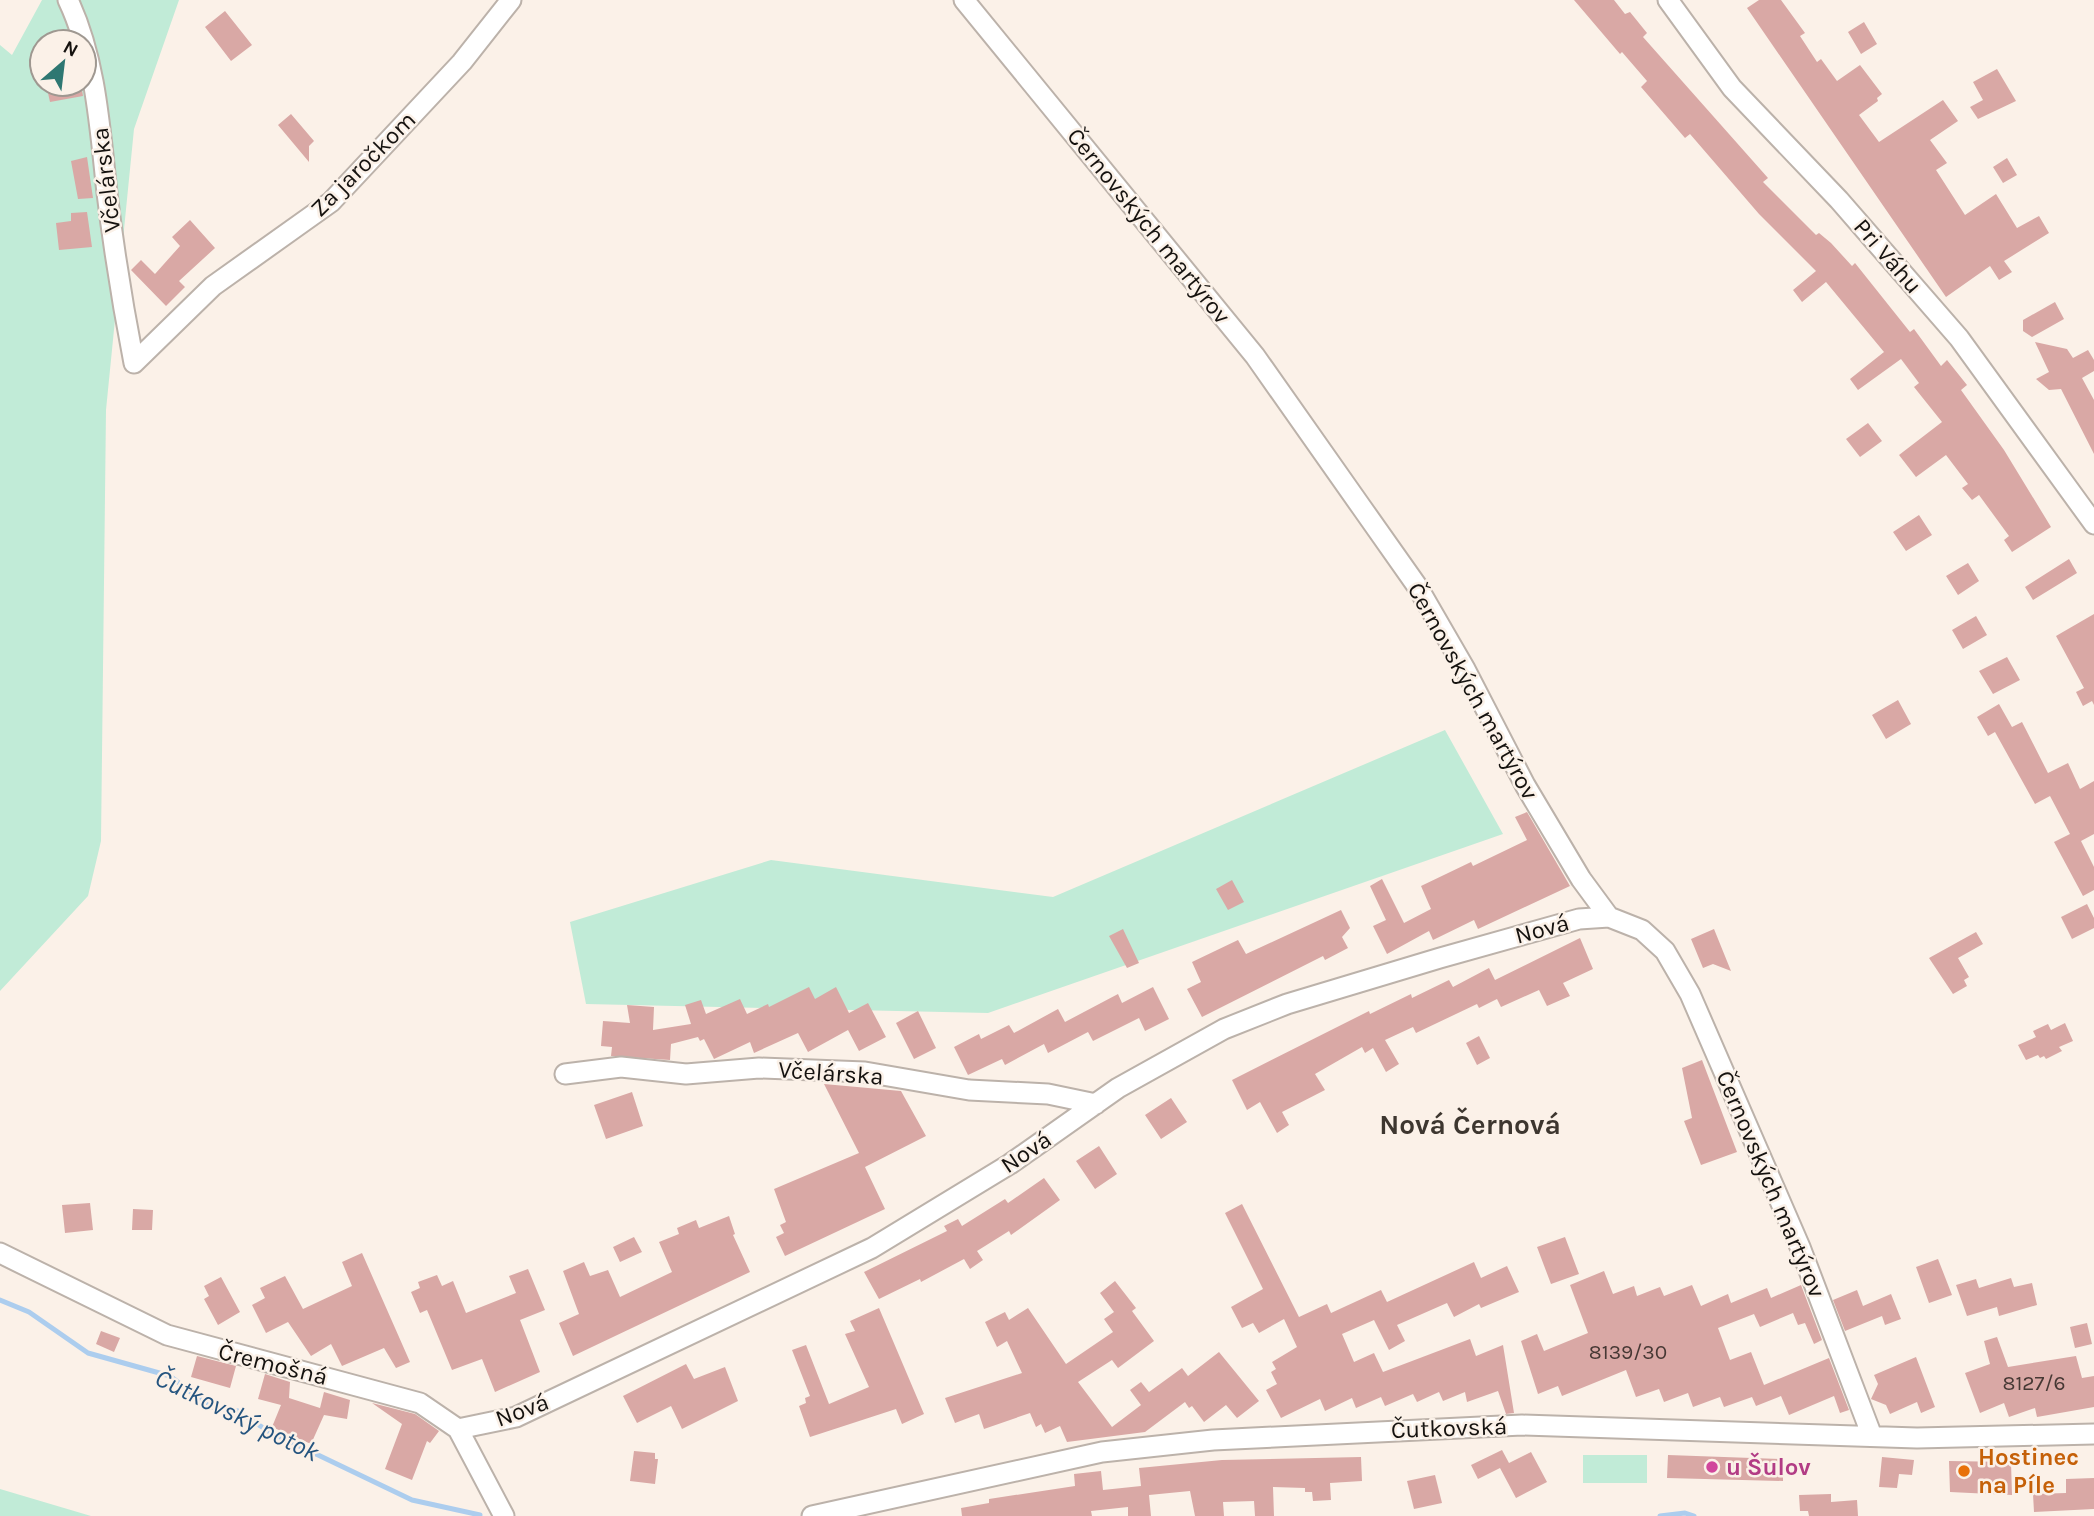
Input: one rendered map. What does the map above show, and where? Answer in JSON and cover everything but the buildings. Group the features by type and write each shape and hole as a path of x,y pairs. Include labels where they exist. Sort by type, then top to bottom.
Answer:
{"street":[{"name":"Včelárska","path":"68,0 82,30 98,112 117,278 134,363"},
{"name":"Za jaročkom","path":"134,363 213,286 331,202 462,62 511,0"},
{"name":"Černovských martýrov","path":"964,0 1255,356 1417,586 1465,669 1525,785 1609,918 1642,930 1665,951 1690,993 1800,1247 1872,1436"},
{"name":"Pri Váhu","path":"1668,0 1732,89 1839,200 1959,338 2094,524"},
{"name":"Nová","path":"458,1429 516,1417 872,1248 1010,1164 1096,1104 1224,1029 1287,1004 1578,919 1609,918"},
{"name":"Včelárska","path":"565,1074 621,1066 686,1074 759,1069 865,1072 969,1090 1048,1094 1096,1104"},
{"name":"Čremošná","path":"0,1253 167,1335 420,1403 458,1429 504,1516"},
{"name":"Čutkovská","path":"812,1516 1102,1452 1213,1440 1522,1425 1872,1436 2014,1438 2094,1434"}],"green space":[{"path":"42,0 179,0 134,129 106,410 101,841 88,896 0,991 0,45 12,55"},
{"path":"1445,730 1503,834 988,1013 586,1004 570,922 771,860 1053,897"},
{"path":"1583,1455 1647,1455 1647,1483 1583,1483"},
{"path":"0,1489 91,1516 0,1516"}],"waterway":[{"name":"Čutkovský potok","path":"0,1300 29,1312 88,1353 170,1376 210,1407 238,1411 268,1431 412,1500 480,1515"},
{"name":"Čutkovský potok","path":"1660,1516 1685,1513 1694,1516"}],"place":[{"name":"u Šulov","path":"1712,1467"},
{"name":"Hostinec na Píle","path":"1964,1471"}],"district":[{"name":"Nová Černová","path":"1470,1124"}]}
